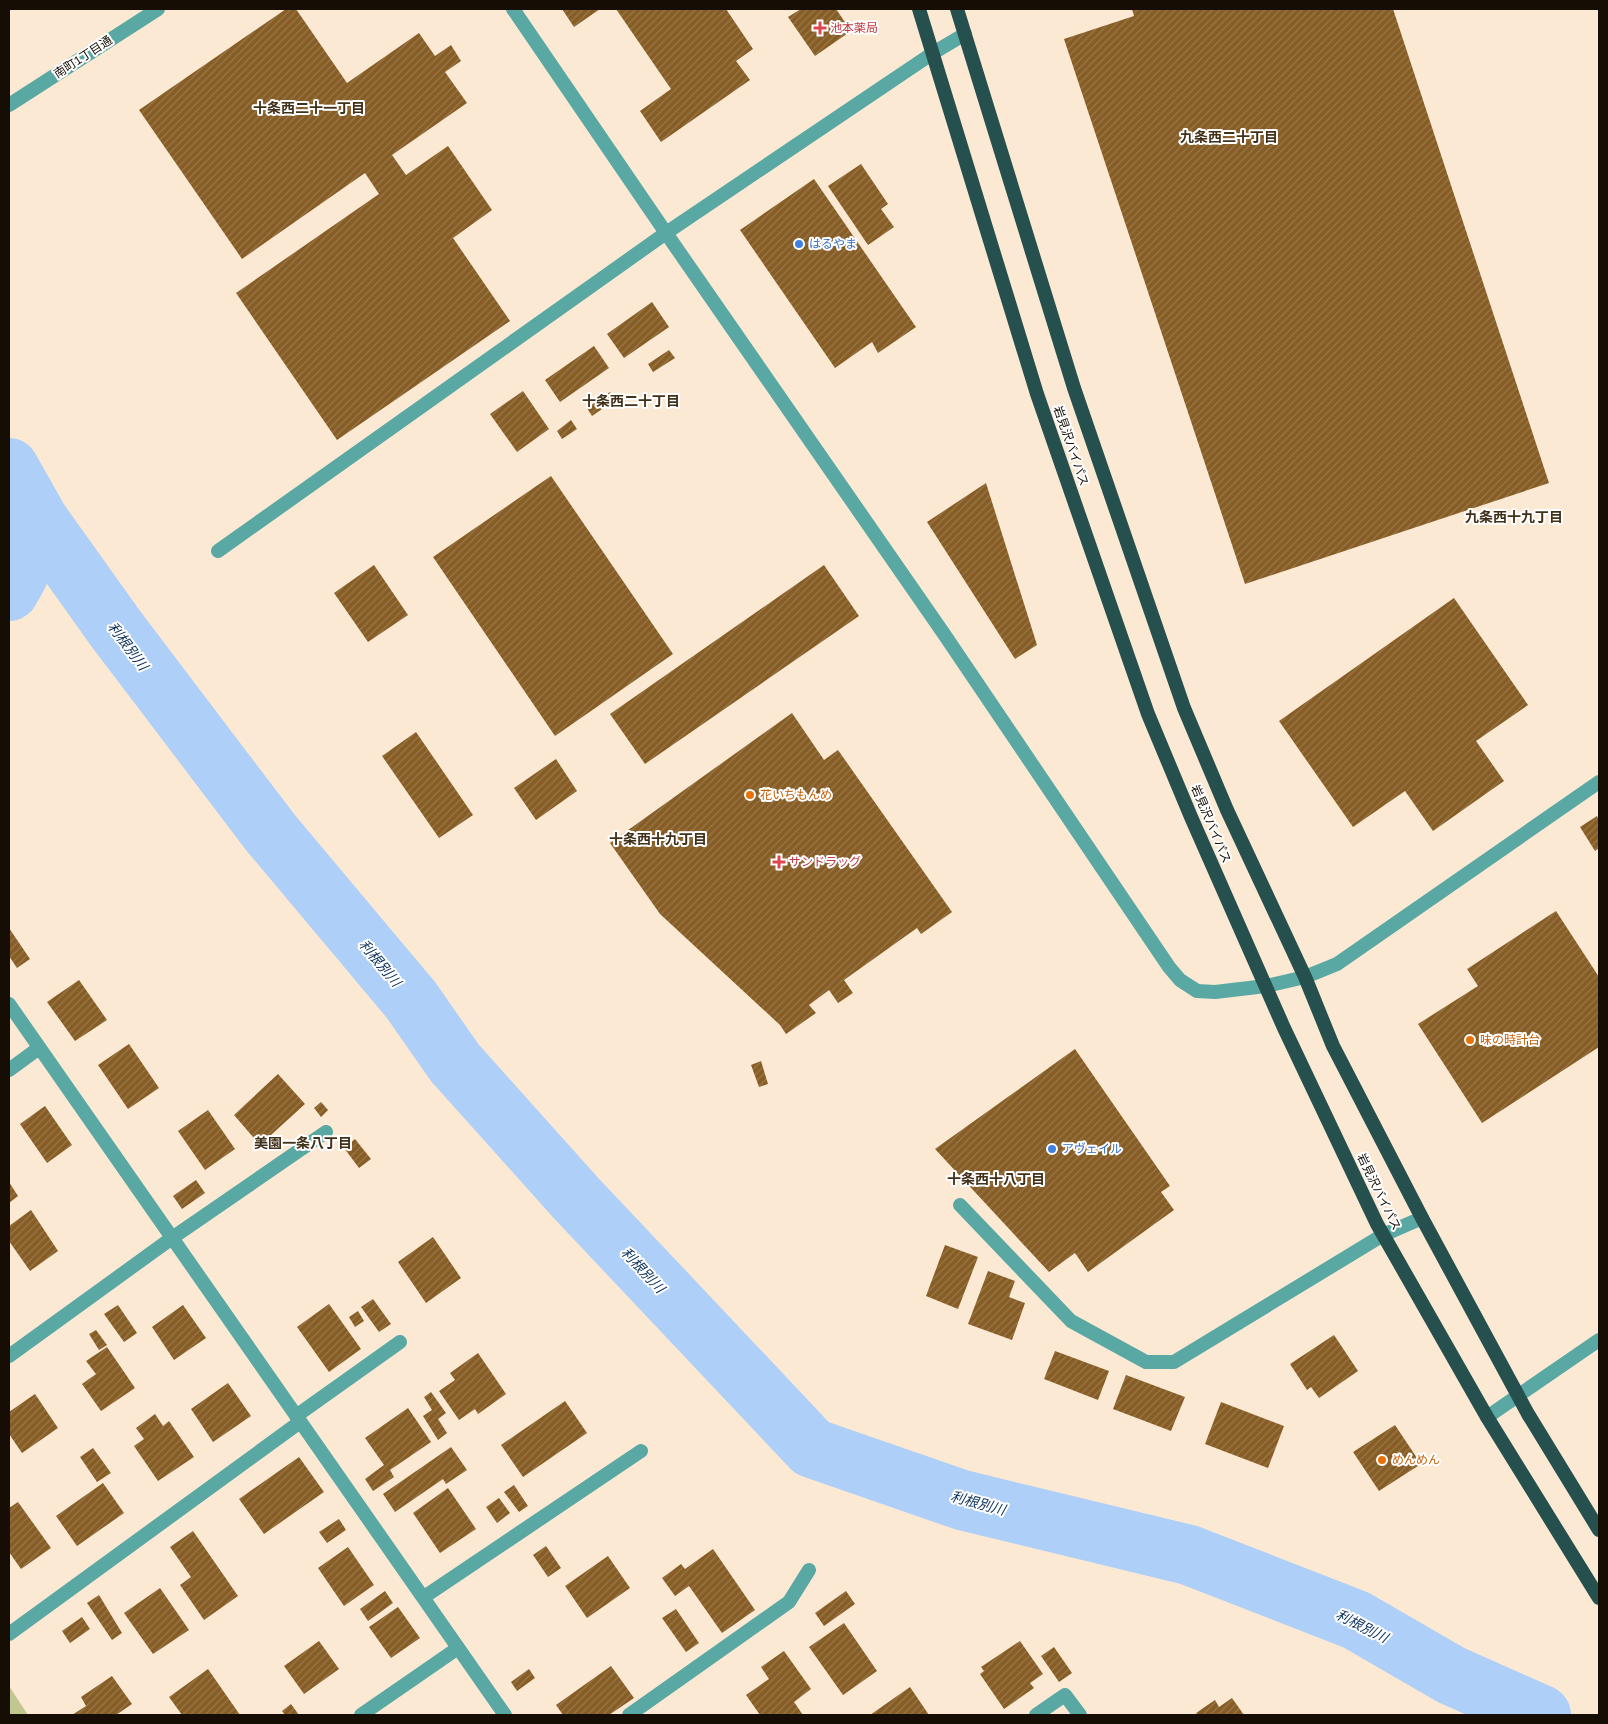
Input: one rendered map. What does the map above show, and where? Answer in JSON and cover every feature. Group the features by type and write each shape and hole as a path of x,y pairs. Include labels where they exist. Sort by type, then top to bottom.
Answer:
{"highway":[{"name":"岩見沢バイパス","path":"919,9 1037,394 1148,714 1266,986 1384,1235 1487,1417 1599,1598"},
{"name":"岩見沢バイパス","path":"958,9 1074,388 1184,708 1227,810 1305,977 1333,1046 1422,1218 1518,1396 1599,1530"}],"street":[{"name":"南町1丁目通","path":"9,105 158,9"},
{"path":"513,9 944,634 1169,967 1180,980 1197,991 1215,992 1266,986 1305,977 1337,964 1599,782"},
{"path":"218,551 666,233 933,53 966,34"},
{"path":"9,1004 505,1715"},
{"path":"9,1070 39,1048"},
{"path":"9,1356 172,1238 326,1132"},
{"path":"960,1205 1071,1321 1146,1362 1174,1362 1384,1235 1422,1218"},
{"path":"1487,1417 1599,1340"},
{"path":"9,1634 400,1342"},
{"path":"424,1597 641,1451"},
{"path":"629,1715 789,1602 809,1570"},
{"path":"361,1715 458,1648"},
{"path":"1036,1715 1065,1695 1080,1715"}],"green space":[{"path":"9,1686 28,1715 9,1715"}],"building":[{"path":"286,9 296,9 347,83 419,33 435,56 451,45 461,61 445,72 467,103 392,155 406,175 448,146 492,210 453,238 510,321 337,440 236,293 379,194 365,173 242,259 139,110"},
{"path":"562,9 600,9 574,27"},
{"path":"616,9 726,9 753,49 736,61 750,80 661,142 640,111 671,89"},
{"path":"801,9 836,9 851,31 815,56 788,17"},
{"path":"1132,9 1393,9 1549,483 1245,584 1064,39 1134,16"},
{"path":"861,164 888,204 881,209 894,227 868,245 828,186"},
{"path":"814,179 916,327 878,353 872,342 835,368 740,230"},
{"path":"652,302 669,327 624,358 607,334"},
{"path":"594,346 609,368 560,402 545,380"},
{"path":"669,350 675,358 653,372 648,364"},
{"path":"523,391 549,429 517,452 490,414"},
{"path":"610,392 615,400 592,416 587,408"},
{"path":"571,420 577,429 562,439 557,431"},
{"path":"551,476 673,654 555,736 433,557"},
{"path":"986,483 1037,645 1015,659 927,522"},
{"path":"374,565 408,615 368,642 334,593"},
{"path":"824,565 859,616 645,764 610,714"},
{"path":"1454,598 1528,705 1476,741 1504,781 1433,831 1405,791 1353,827 1279,721"},
{"path":"792,713 824,760 838,750 952,912 921,934 917,928 844,980 853,993 838,1003 829,990 809,1005 816,1013 786,1034 780,1025 660,914 610,843"},
{"path":"416,732 473,815 439,838 382,756"},
{"path":"556,759 577,791 536,820 514,788"},
{"path":"1597,816 1599,820 1599,848 1595,851 1580,827"},
{"path":"1556,911 1599,977 1599,1047 1482,1123 1418,1024 1478,986 1467,969"},
{"path":"9,928 30,959 17,968 9,956"},
{"path":"79,980 107,1020 75,1041 47,1002"},
{"path":"129,1044 159,1088 128,1109 98,1065"},
{"path":"1075,1049 1170,1186 1161,1192 1174,1210 1088,1272 1075,1253 1049,1272 935,1149"},
{"path":"761,1061 768,1084 759,1087 751,1065"},
{"path":"278,1074 305,1104 260,1145 234,1115"},
{"path":"321,1102 328,1110 321,1117 314,1108"},
{"path":"45,1106 72,1145 47,1163 20,1124"},
{"path":"208,1110 235,1149 205,1170 178,1131"},
{"path":"355,1139 371,1159 359,1168 344,1148"},
{"path":"196,1180 205,1193 182,1209 173,1196"},
{"path":"9,1182 18,1196 9,1203"},
{"path":"31,1210 58,1251 30,1271 9,1241 9,1226"},
{"path":"433,1237 461,1278 426,1303 398,1262"},
{"path":"945,1245 978,1257 958,1309 926,1296"},
{"path":"988,1271 1015,1281 1009,1297 1025,1303 1012,1340 968,1324"},
{"path":"373,1299 391,1324 379,1332 361,1307"},
{"path":"329,1304 361,1349 329,1372 297,1327"},
{"path":"118,1305 137,1333 124,1342 104,1314"},
{"path":"183,1305 206,1338 174,1360 152,1327"},
{"path":"358,1311 364,1321 355,1327 349,1317"},
{"path":"96,1330 107,1345 99,1350 89,1334"},
{"path":"1334,1335 1358,1371 1319,1398 1311,1387 1307,1390 1290,1364"},
{"path":"107,1347 135,1388 101,1411 82,1384 96,1374 86,1361"},
{"path":"1055,1351 1109,1371 1098,1400 1044,1379"},
{"path":"478,1353 506,1394 478,1414 475,1409 459,1420 439,1391 455,1380 450,1373"},
{"path":"1126,1375 1185,1397 1171,1431 1113,1409"},
{"path":"228,1383 251,1416 213,1442 191,1409"},
{"path":"431,1392 446,1413 438,1419 447,1433 438,1440 423,1416 432,1410 424,1397"},
{"path":"35,1394 58,1428 22,1453 9,1434 9,1412"},
{"path":"565,1401 587,1433 523,1477 501,1445"},
{"path":"1221,1402 1284,1426 1268,1468 1205,1444"},
{"path":"408,1408 431,1442 390,1470 394,1477 373,1491 365,1479 384,1465 365,1438"},
{"path":"155,1414 163,1426 169,1421 194,1457 158,1481 134,1446 144,1439 136,1428"},
{"path":"1395,1425 1421,1464 1379,1491 1353,1452"},
{"path":"451,1447 467,1470 446,1484 443,1479 395,1512 383,1494"},
{"path":"93,1448 111,1473 97,1482 80,1457"},
{"path":"299,1457 324,1492 264,1534 239,1499"},
{"path":"103,1483 124,1513 77,1546 56,1516"},
{"path":"514,1485 528,1506 519,1512 504,1492"},
{"path":"448,1488 476,1529 440,1553 413,1513"},
{"path":"499,1498 510,1513 497,1523 486,1507"},
{"path":"18,1502 51,1548 21,1569 9,1552 9,1508"},
{"path":"339,1519 346,1530 327,1543 319,1532"},
{"path":"193,1531 238,1596 204,1620 180,1585 191,1577 170,1547"},
{"path":"546,1546 561,1568 548,1577 533,1555"},
{"path":"348,1547 374,1585 344,1606 318,1568"},
{"path":"713,1549 755,1610 722,1633 689,1586 675,1596 662,1578 681,1564 685,1569"},
{"path":"608,1556 630,1588 587,1618 565,1586"},
{"path":"160,1588 189,1630 153,1654 124,1613"},
{"path":"385,1591 393,1603 368,1621 360,1609"},
{"path":"846,1591 855,1604 824,1626 815,1613"},
{"path":"99,1595 122,1633 112,1640 87,1603"},
{"path":"398,1607 420,1638 391,1658 369,1627"},
{"path":"676,1609 699,1643 686,1652 662,1618"},
{"path":"82,1617 90,1629 70,1643 62,1631"},
{"path":"844,1623 877,1671 843,1695 809,1647"},
{"path":"319,1641 339,1669 304,1694 284,1666"},
{"path":"1020,1641 1043,1674 1030,1683 1034,1688 1004,1709 980,1674 984,1671 981,1667"},
{"path":"1054,1647 1072,1673 1059,1682 1041,1656"},
{"path":"784,1651 811,1689 794,1702 803,1715 760,1715 746,1695 769,1679 761,1667"},
{"path":"611,1666 634,1698 609,1715 563,1715 556,1705"},
{"path":"208,1669 240,1715 182,1715 169,1697"},
{"path":"529,1669 535,1678 517,1691 511,1682"},
{"path":"112,1676 132,1704 116,1715 72,1715 86,1706 81,1697"},
{"path":"910,1687 929,1715 870,1715"},
{"path":"1232,1698 1244,1715 1198,1715 1196,1713 1215,1700 1219,1707"},
{"path":"291,1704 299,1715 285,1715 282,1711"}],"waterway":[{"name":"利根別川","path":"9,468 39,521 116,629 270,832 411,1000 455,1063 576,1198 812,1448 962,1500 1189,1555 1356,1620 1451,1675 1541,1715"},
{"path":"9,591 18,575 39,521"}],"place":[{"name":"池本薬局","path":"820,28"},
{"name":"はるやま","path":"799,244"},
{"name":"花いちもんめ","path":"750,795"},
{"name":"サンドラッグ","path":"779,862"},
{"name":"味の時計台","path":"1470,1040"},
{"name":"アヴェイル","path":"1052,1149"},
{"name":"めんめん","path":"1382,1460"}],"district":[{"name":"十条西二十一丁目","path":"309,108"},
{"name":"九条西二十丁目","path":"1229,137"},
{"name":"十条西二十丁目","path":"631,401"},
{"name":"九条西十九丁目","path":"1514,517"},
{"name":"十条西十九丁目","path":"658,839"},
{"name":"美園一条八丁目","path":"303,1143"},
{"name":"十条西十八丁目","path":"996,1179"}]}
